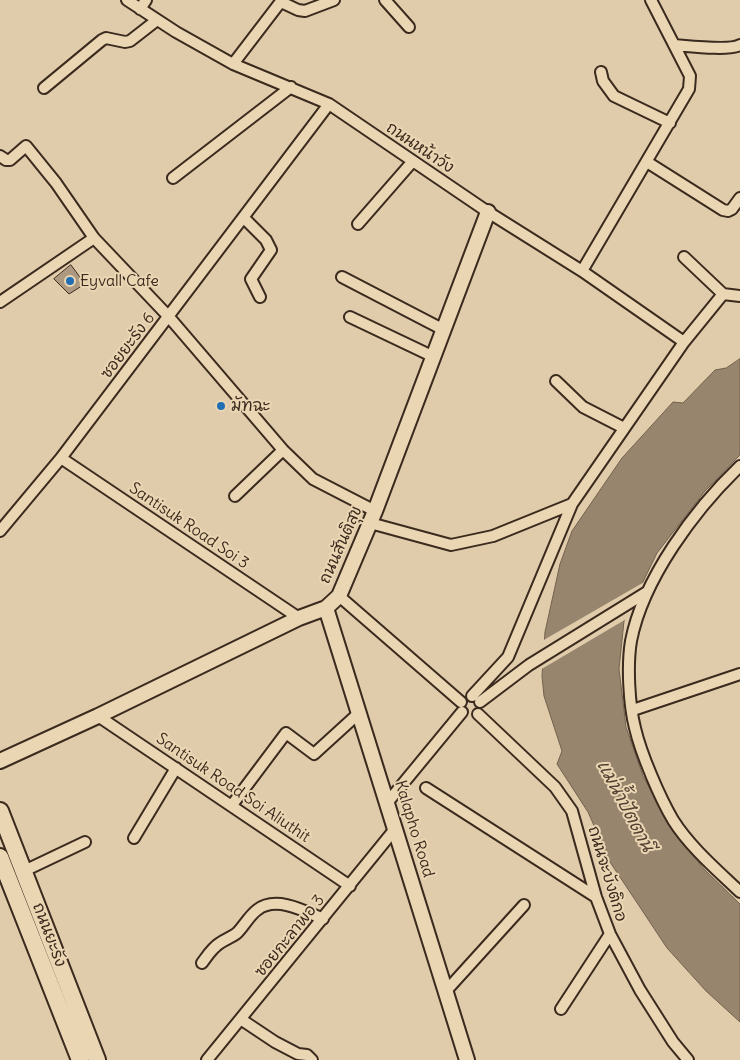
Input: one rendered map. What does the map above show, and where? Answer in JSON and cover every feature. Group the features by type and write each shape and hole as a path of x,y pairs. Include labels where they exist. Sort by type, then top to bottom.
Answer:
{"main road":[{"name":"ถนนยะรัง","path":"0,811 24,870 68,1006 80,1060"},
{"name":"ถนนยะรัง","path":"0,857 68,1006 97,1060"}],"street":[{"name":"ถนนหน้าวัง","path":"127,0 176,32 233,64 329,104 684,342"},
{"path":"140,9 146,0"},
{"path":"233,64 282,1 298,10 305,11 334,0"},
{"path":"384,0 409,27"},
{"path":"582,272 689,89 690,76 651,0"},
{"path":"44,88 102,40 111,38 126,42 130,41 157,20"},
{"path":"674,46 736,48 740,45"},
{"path":"601,72 603,81 614,96 670,123"},
{"path":"173,178 291,87"},
{"name":"ซอยยะรัง 6","path":"0,531 61,458 329,104"},
{"path":"0,156 10,160 26,146 56,184 94,238 169,317 283,450 314,479 373,517 451,545 492,536 572,504"},
{"path":"358,224 413,161"},
{"path":"647,162 723,210 728,211 732,209 740,198"},
{"name":"ถนนสันติสุข","path":"0,761 98,716 300,618 326,608 339,596 373,517 488,212"},
{"path":"244,218 266,240 270,250 251,279 260,297"},
{"path":"0,302 94,238"},
{"path":"684,257 723,294 740,296"},
{"path":"342,277 444,330"},
{"path":"476,699 508,657 572,504 684,342 723,294"},
{"path":"350,317 434,357"},
{"path":"556,381 584,408 624,428"},
{"path":"235,496 283,450"},
{"name":"Santisuk Road Soi 3","path":"61,458 300,618"},
{"path":"740,466 719,486 670,550 643,594 631,642 629,677 635,729 650,773 673,820 701,854 740,892"},
{"path":"387,803 462,707 466,697 476,699 643,594"},
{"path":"339,596 472,717 478,714 481,708 476,699"},
{"name":"Kalapho Road","path":"326,608 468,1060"},
{"path":"508,657 519,673"},
{"path":"633,710 740,674"},
{"path":"232,805 286,733 314,754 359,713"},
{"name":"ถนนจะบังติกอ","path":"478,714 555,787 572,812 596,897 610,934 640,990 688,1060"},
{"name":"Santisuk Road Soi Aliuthit","path":"98,716 350,886"},
{"path":"134,838 176,768"},
{"path":"426,788 560,876 596,897"},
{"name":"ซอยกะลาพอ 3","path":"207,1060 242,1020 395,829"},
{"path":"24,870 85,842"},
{"path":"202,963 219,943 234,935 261,907 272,904 286,905 302,909 323,919"},
{"path":"446,991 524,905"},
{"path":"561,1009 610,934"},
{"path":"242,1020 296,1057 307,1055 312,1060"}],"water":[{"name":"แม่น้ำปัตตานี","path":"740,359 740,455 705,491 657,553 624,621 619,669 626,727 643,776 674,833 705,870 740,904 740,1022 706,991 667,948 610,862 588,812 557,764 562,751 544,696 542,676 545,632 560,564 572,531 622,458 673,402 683,403 715,370 726,368"}],"pier":[{"path":"646,581 628,618 540,670 542,641"}],"building":[{"name":"Eyvall Cafe","path":"71,265 85,284 69,294 54,279"}],"place":[{"name":"Eyvall Cafe","path":"70,281"},
{"name":"มัทฉะ","path":"221,406"}]}
